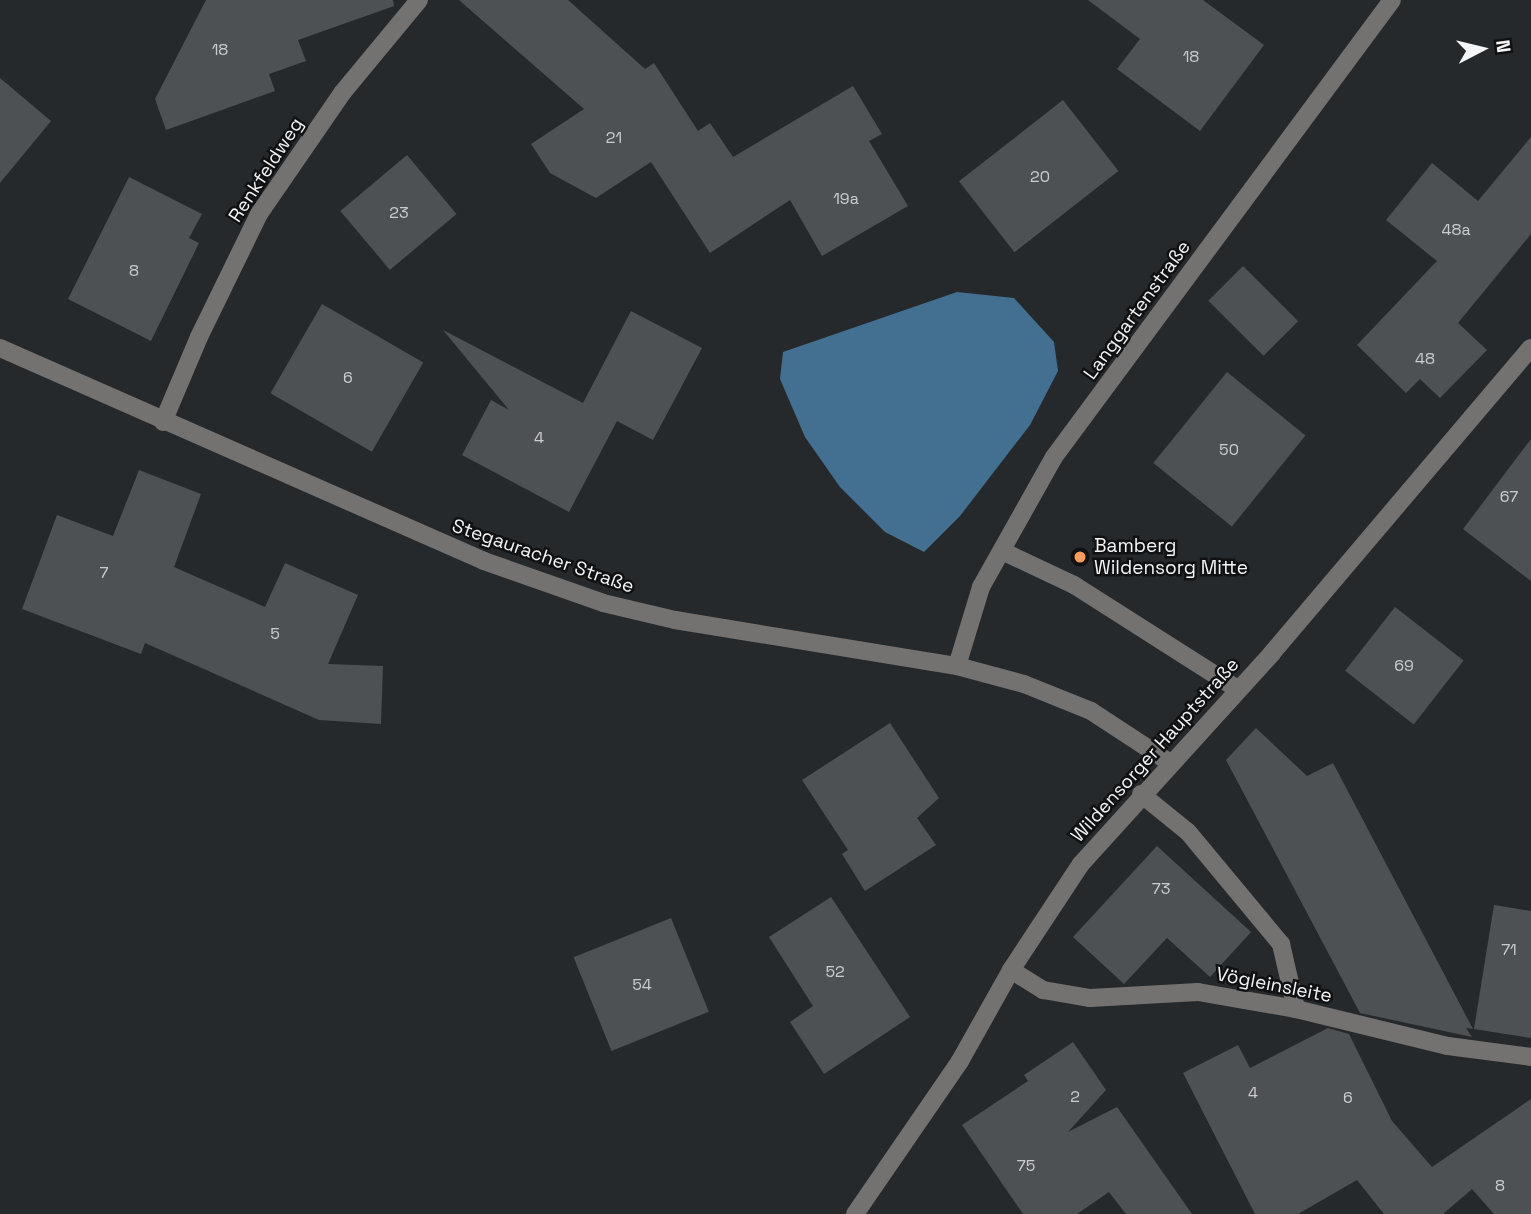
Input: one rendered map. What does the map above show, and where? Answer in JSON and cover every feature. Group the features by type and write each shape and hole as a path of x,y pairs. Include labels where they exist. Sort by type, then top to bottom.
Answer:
{"street":[{"name":"Renkfeldweg","path":"163,422 199,337 259,214 342,92 419,0"},
{"name":"Langgartenstraße","path":"957,666 981,587 1054,457 1392,0"},
{"name":"Stegauracher Straße","path":"0,348 471,556 603,603 676,620 957,666 1024,684 1091,711 1169,762"},
{"name":"Wildensorger Hauptstraße","path":"855,1214 960,1061 1011,970 1081,864 1169,762 1237,689 1531,348"},
{"path":"1002,551 1073,585 1237,689"},
{"path":"1141,794 1188,832 1281,944 1296,1009"},
{"name":"Vögleinsleite","path":"1011,970 1043,990 1090,998 1198,992 1296,1009 1448,1046 1531,1057"}],"water":[{"path":"957,292 1014,298 1054,342 1058,371 1030,425 960,516 924,552 885,532 840,487 805,437 780,379 783,352"}],"building":[{"path":"206,0 393,0 394,6 298,40 306,61 269,74 275,91 166,130 155,99"},
{"path":"459,0 568,0 645,69 654,63 698,131 710,123 733,157 853,86 882,134 869,141 908,206 822,256 790,200 710,253 651,162 596,198 550,173 531,144 584,109"},
{"path":"1088,0 1203,0 1264,45 1200,131 1117,69 1140,39"},
{"path":"0,78 51,121 0,183"},
{"path":"1063,100 1118,171 1014,252 959,181"},
{"path":"1531,137 1531,234 1458,323 1487,350 1440,398 1420,379 1406,393 1357,345 1437,261 1386,220 1432,163 1478,201"},
{"path":"407,155 456,214 390,270 340,211"},
{"path":"129,177 202,214 189,238 199,243 151,341 68,299"},
{"path":"1243,266 1298,321 1264,356 1208,301"},
{"path":"322,304 423,362 372,452 270,393"},
{"path":"631,311 702,348 653,440 617,421 569,512 462,455 491,400 509,410 443,330 583,403"},
{"path":"1227,372 1305,436 1232,526 1153,463"},
{"path":"1531,439 1531,581 1463,529"},
{"path":"139,470 201,494 174,567 265,607 285,563 358,595 328,664 383,666 381,724 319,720 145,643 141,654 22,609 57,515 113,536"},
{"path":"1395,607 1464,661 1414,724 1345,671"},
{"path":"890,723 939,798 917,818 936,845 865,891 842,854 848,850 802,780"},
{"path":"1256,728 1307,776 1333,763 1473,1029 1466,1028 1472,1037 1360,1013 1226,760"},
{"path":"1157,846 1251,932 1210,977 1167,938 1124,984 1073,937"},
{"path":"831,897 910,1017 824,1074 790,1022 813,1006 769,937"},
{"path":"1494,905 1531,911 1531,1038 1474,1029"},
{"path":"671,918 709,1012 611,1051 574,957"},
{"path":"1328,1028 1349,1034 1392,1121 1432,1167 1531,1099 1531,1214 1494,1214 1472,1189 1443,1214 1384,1214 1357,1180 1298,1214 1255,1214 1183,1073 1238,1045 1250,1068"},
{"path":"1073,1042 1106,1090 1068,1132 1117,1107 1192,1214 1126,1214 1109,1192 1077,1214 1023,1214 962,1125 1028,1081 1024,1075"}],"place":[{"name":"Bamberg Wildensorg Mitte","path":"1080,557"}]}
